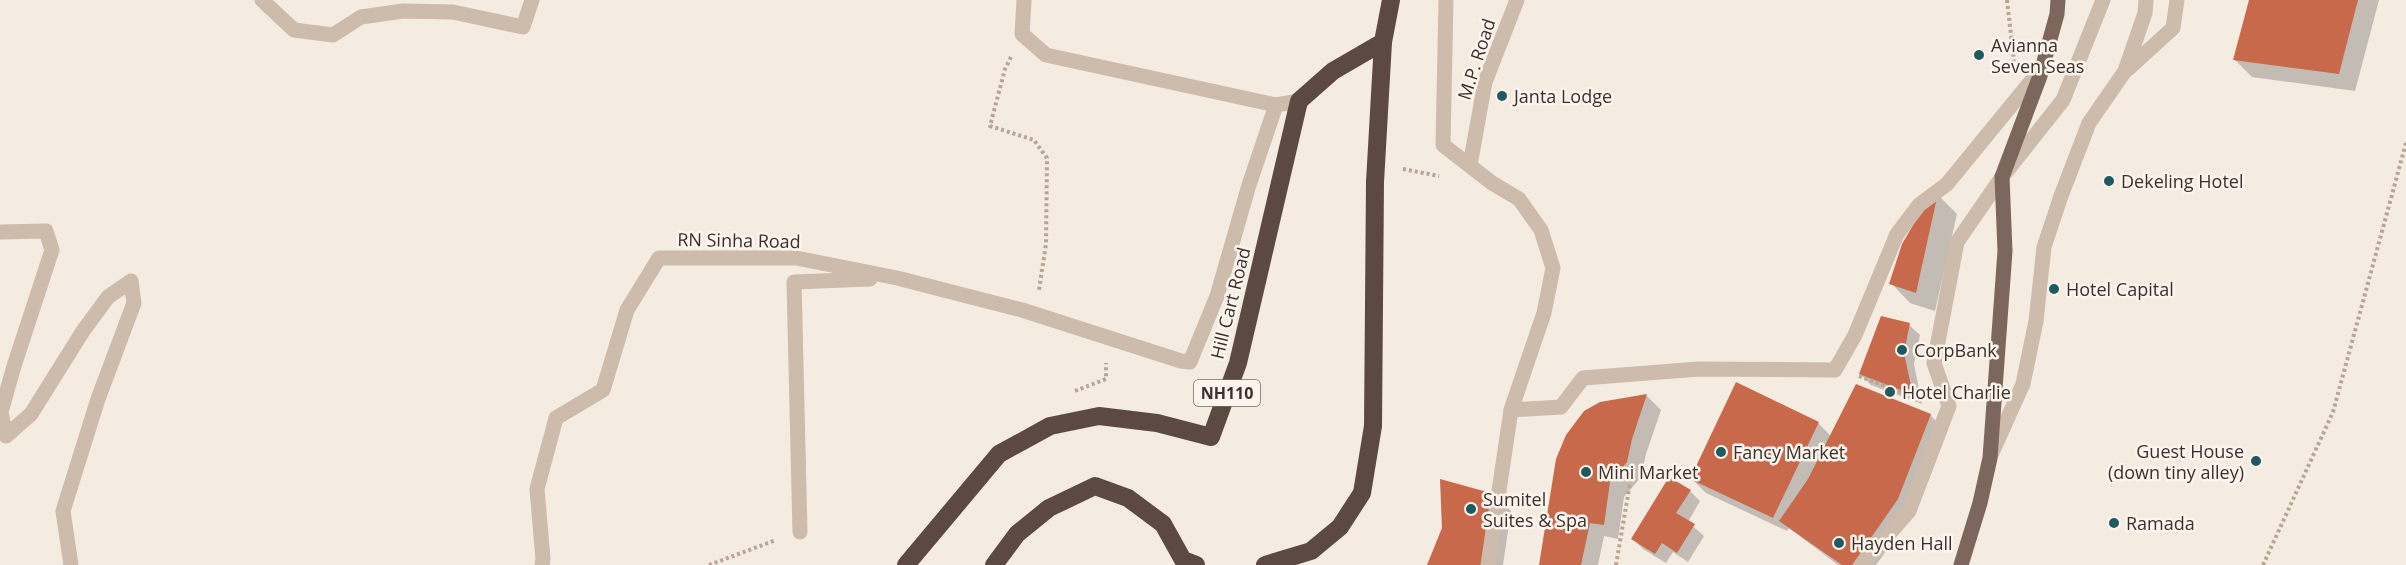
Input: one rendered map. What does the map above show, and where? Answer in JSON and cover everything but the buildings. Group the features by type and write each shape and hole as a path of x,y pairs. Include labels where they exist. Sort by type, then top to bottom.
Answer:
{"highway":[{"path":"1265,565 1311,551 1340,527 1362,493 1373,426 1376,165 1384,37 1391,0"},
{"path":"1299,101 1333,70 1384,37"},
{"name":"Hill Cart Road","path":"906,565 999,454 1050,426 1100,416 1157,423 1211,437 1238,363 1299,101"},
{"path":"994,565 1017,534 1049,508 1095,486 1128,498 1163,524 1183,560 1196,565"}],"main road":[{"path":"1961,565 1980,503 1990,458 2006,251 2002,177 2043,65 2057,14 2058,0"}],"street":[{"path":"262,0 294,30 333,35 361,17 403,11 453,12 523,27 532,0"},
{"path":"1024,0 1022,34 1046,55 1276,105 1299,101"},
{"path":"1446,0 1443,145 1492,183 1519,199 1541,230 1553,268 1544,313 1511,410 1488,565"},
{"name":"M.P. Road","path":"1470,165 1485,82 1516,0"},
{"path":"1862,565 1909,511 1948,406 1934,363 1957,242 2002,177 2063,100 2103,0"},
{"path":"2125,70 2145,13 2146,0"},
{"path":"1990,458 2023,384 2036,321 2044,248 2089,123 2125,70 2173,28 2177,0"},
{"path":"1511,410 1561,407 1583,378 1699,369 1835,370 1855,335 1897,234 1919,205 1947,184 2019,98 2043,65"},
{"name":"RN Sinha Road","path":"542,565 537,489 556,418 603,390 627,310 659,258 796,258 897,278 1035,315 1181,362 1190,362 1217,296 1249,185 1276,105"},
{"path":"0,232 6,230 46,231 52,250 1,412 6,436 31,414 83,331 108,297 130,281 134,303 98,399 63,511 71,565"},
{"path":"800,532 794,282 897,278"}],"path":[{"path":"2007,0 2019,98"},
{"path":"1022,34 1005,69 990,126 1034,140 1047,158 1046,244 1035,315"},
{"path":"2263,565 2334,412 2406,143"},
{"path":"1376,165 1448,178 1470,165"},
{"path":"1050,426 1066,395 1106,379 1107,338"},
{"path":"1835,370 1846,371 1925,402 1948,406"},
{"path":"1616,565 1633,466"},
{"path":"709,565 800,532"}],"place":[{"name":"Avianna Seven Seas","path":"1979,55"},
{"name":"Janta Lodge","path":"1502,96"},
{"name":"Dekeling Hotel","path":"2109,181"},
{"name":"Hotel Capital","path":"2054,289"},
{"name":"CorpBank","path":"1902,350"},
{"name":"Hotel Charlie","path":"1890,392"},
{"name":"Fancy Market","path":"1721,452"},
{"name":"Guest House (down tiny alley)","path":"2256,461"},
{"name":"Mini Market","path":"1586,472"},
{"name":"Sumitel Suites & Spa","path":"1471,509"},
{"name":"Ramada","path":"2114,523"},
{"name":"Hayden Hall","path":"1839,543"}]}
